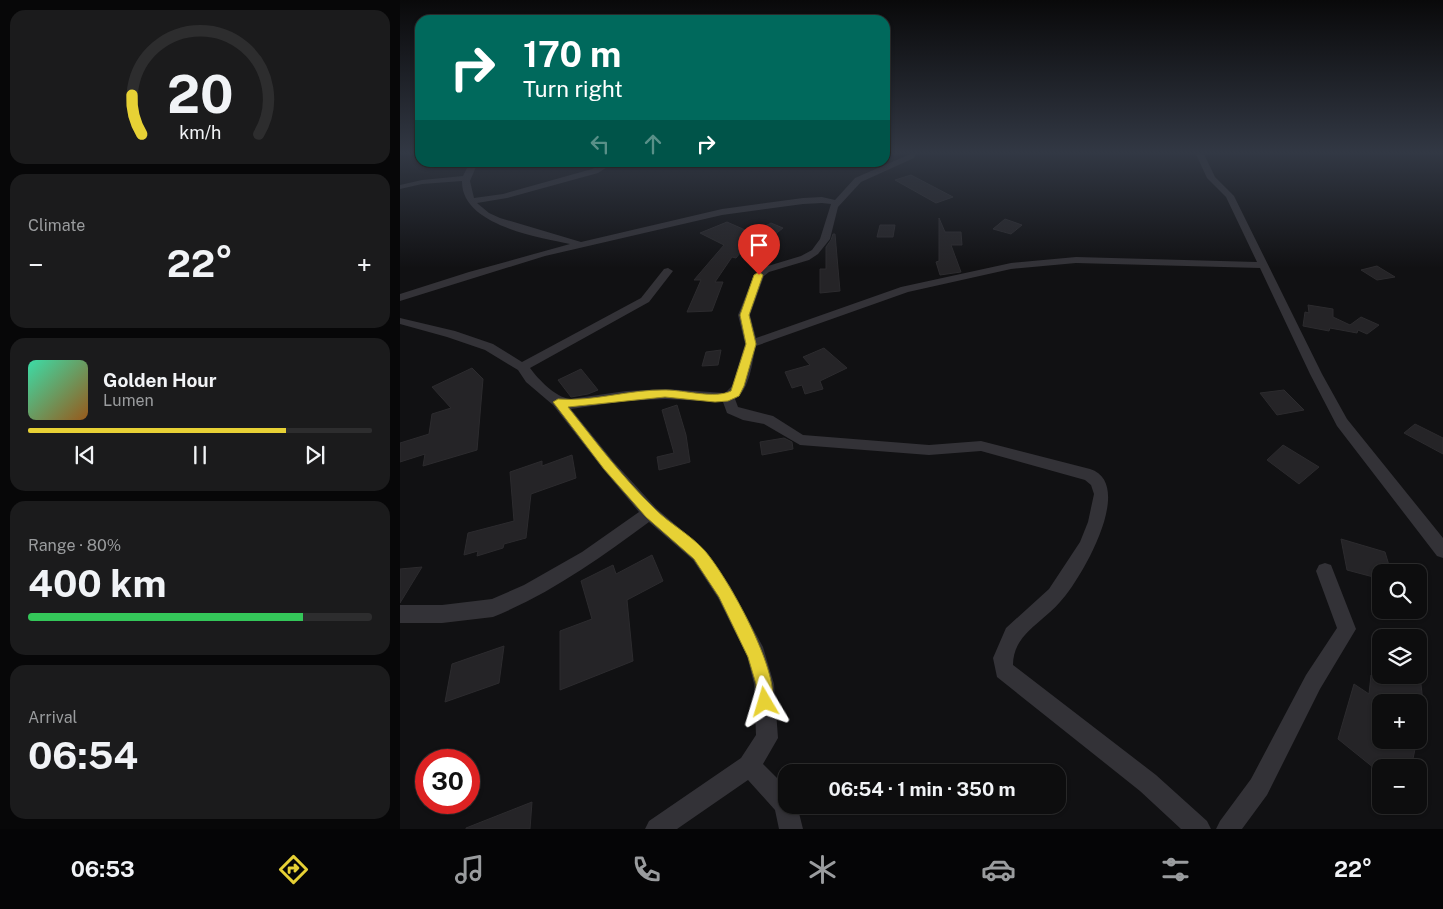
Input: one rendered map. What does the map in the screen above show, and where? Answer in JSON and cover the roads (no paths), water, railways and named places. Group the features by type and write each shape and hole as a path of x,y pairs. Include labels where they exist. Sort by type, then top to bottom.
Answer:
{"street":[{"path":"466,191 467,195 478,210 487,215 532,232 583,244"},
{"path":"473,201 523,191"},
{"path":"558,402 570,404 626,396 665,394 692,397 728,397 735,393 739,386 751,344 744,315 759,275 765,270 806,258 815,252 825,238 828,224 837,203 848,191"},
{"path":"1224,191 1230,196 1316,374 1342,422 1443,551"},
{"path":"400,298 473,274 583,244 722,212 803,201 822,200 837,203"},
{"path":"751,344 904,289 1011,266 1076,260 1210,262 1264,265"},
{"path":"522,367 645,300 668,271"},
{"path":"400,321 451,334 490,347 522,367 531,380 558,402 608,465 650,513 700,555 724,592 756,654 764,684 767,738 748,766 656,829"},
{"path":"728,397 732,410 743,415 768,420 800,440 929,450 981,446 1090,475 1097,482 1102,494 1096,522 1087,546 1056,595 1013,635 1003,658 1004,670 1148,783 1200,829"},
{"path":"400,614 442,614 493,608 530,591 588,557 650,513"},
{"path":"1228,829 1259,787 1313,682 1347,629 1325,571"},
{"path":"748,766 779,794 791,818 791,829"}]}
